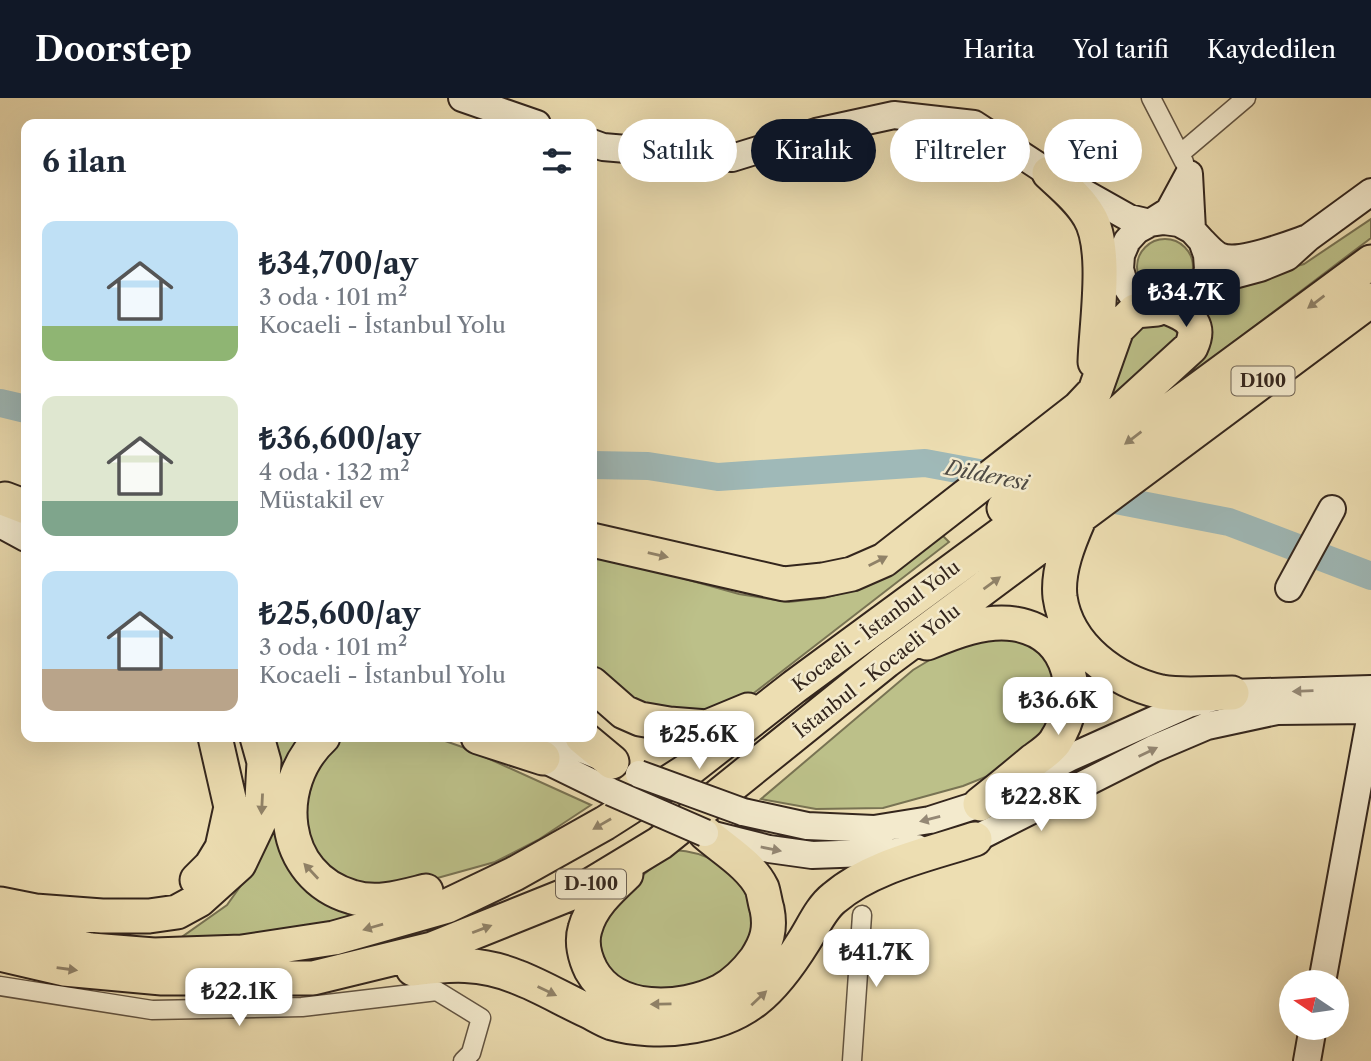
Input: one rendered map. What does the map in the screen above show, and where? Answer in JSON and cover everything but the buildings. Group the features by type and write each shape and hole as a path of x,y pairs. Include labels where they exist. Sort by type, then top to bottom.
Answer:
{"highway":[{"path":"1045,434 1086,388 1095,367 1100,285 1098,239 1091,219 1080,202 1059,182"},
{"name":"D100","path":"1093,452 1371,261"},
{"name":"D100","path":"1079,519 1371,300"},
{"path":"597,541 784,584 852,574 884,560 1079,408 1095,391 1111,342 1125,319 1135,311 1175,304 1193,324 1196,336 1191,348 1093,452"},
{"name":"Kocaeli - İstanbul Yolu","path":"0,930 91,950 154,955 242,952 334,938 447,906 514,874 605,823 688,770 793,687 951,569 1011,515 1093,452"},
{"path":"1079,519 1068,544 1059,595 1065,618 1097,662 1122,678 1161,692 1232,693"},
{"name":"İstanbul - Kocaeli Yolu","path":"0,954 64,970 162,978 313,978 432,949 517,916 589,886 660,842 886,661 1079,519"},
{"path":"886,661 949,633 987,624 1013,623 1032,628 1062,653 1072,693 1069,711 1054,744 980,804"},
{"path":"597,688 624,712 640,719 708,727 730,719 793,687"},
{"path":"63,913 159,901 184,892 211,866 222,848 231,807 216,742"},
{"path":"0,904 35,911 149,916 177,912 200,900 239,864 261,818 264,762 258,742"},
{"path":"318,742 309,750 296,774 290,796 290,826 301,861 324,885 353,898 388,901 441,887 514,874"},
{"path":"513,742 548,747"},
{"path":"587,742 621,776"},
{"path":"660,842 604,894 585,929 583,947 586,961 595,977 608,991 631,1002 662,1006 721,991 738,979 765,944 770,923 762,888 748,870 705,833"},
{"path":"313,978 374,975 449,964 483,967 516,976 612,1023 647,1028 685,1028 721,1019 750,1006 774,984 833,899 865,876 975,839"}],"main road":[{"path":"462,98 523,119"},
{"path":"597,145 732,158 816,132 894,115 974,124 1044,170"},
{"path":"1185,164 1169,211 1137,230 1127,241 1121,255 1120,269 1124,283 1132,295 1143,304 1175,304 1219,279 1260,268 1287,257 1307,238 1371,192"},
{"path":"1175,304 1205,284 1208,269 1207,255 1197,236 1185,164"},
{"path":"1065,182 1129,218 1150,223 1179,223 1220,257 1253,256 1307,238"},
{"path":"11,507 21,528"},
{"path":"1289,588 1332,509"},
{"path":"522,742 548,747 621,776 743,812 807,826 874,829 930,820 980,804 1069,758 1189,704 1232,693 1371,689"},
{"path":"621,776 705,833 769,849 812,855 895,852 975,839 1153,749 1207,726 1277,710 1371,712 1324,970"},
{"path":"1307,1061 1311,1040"}],"street":[{"path":"1151,98 1185,164 1246,98"},
{"path":"852,1061 862,915"},
{"path":"0,986 152,1010 302,1007 437,991 481,1018 471,1054 463,1061"}],"green space":[{"path":"1371,219 1371,238 1116,431 1216,295 1231,285 1304,264"},
{"path":"1165,239 1180,244 1188,252 1193,267 1188,282 1180,290 1165,295 1150,290 1142,282 1137,267 1142,252 1150,244"},
{"path":"1166,324 1178,334 1178,350 1078,424 1130,326"},
{"path":"942,535 949,542 727,711 652,715 597,676 597,558 653,570 739,594 789,602 824,598 850,591"},
{"path":"1022,635 1058,664 1060,717 1008,768 963,786 883,808 816,809 761,799 913,670 970,638"},
{"path":"270,742 310,742 281,814 374,916 266,936 179,939 227,905 244,881"},
{"path":"335,742 448,742 591,805 538,840 495,862 423,882 380,888 335,881 300,831 319,755"},
{"path":"674,850 699,854 719,864 755,895 755,949 691,993 612,982 594,936 616,897"}],"waterway":[{"name":"Dilderesi","path":"0,403 21,408"},
{"name":"Dilderesi","path":"597,465 648,466 718,477 925,463 1006,478"},
{"name":"Dilderesi","path":"1090,495 1229,522 1371,576"}]}
